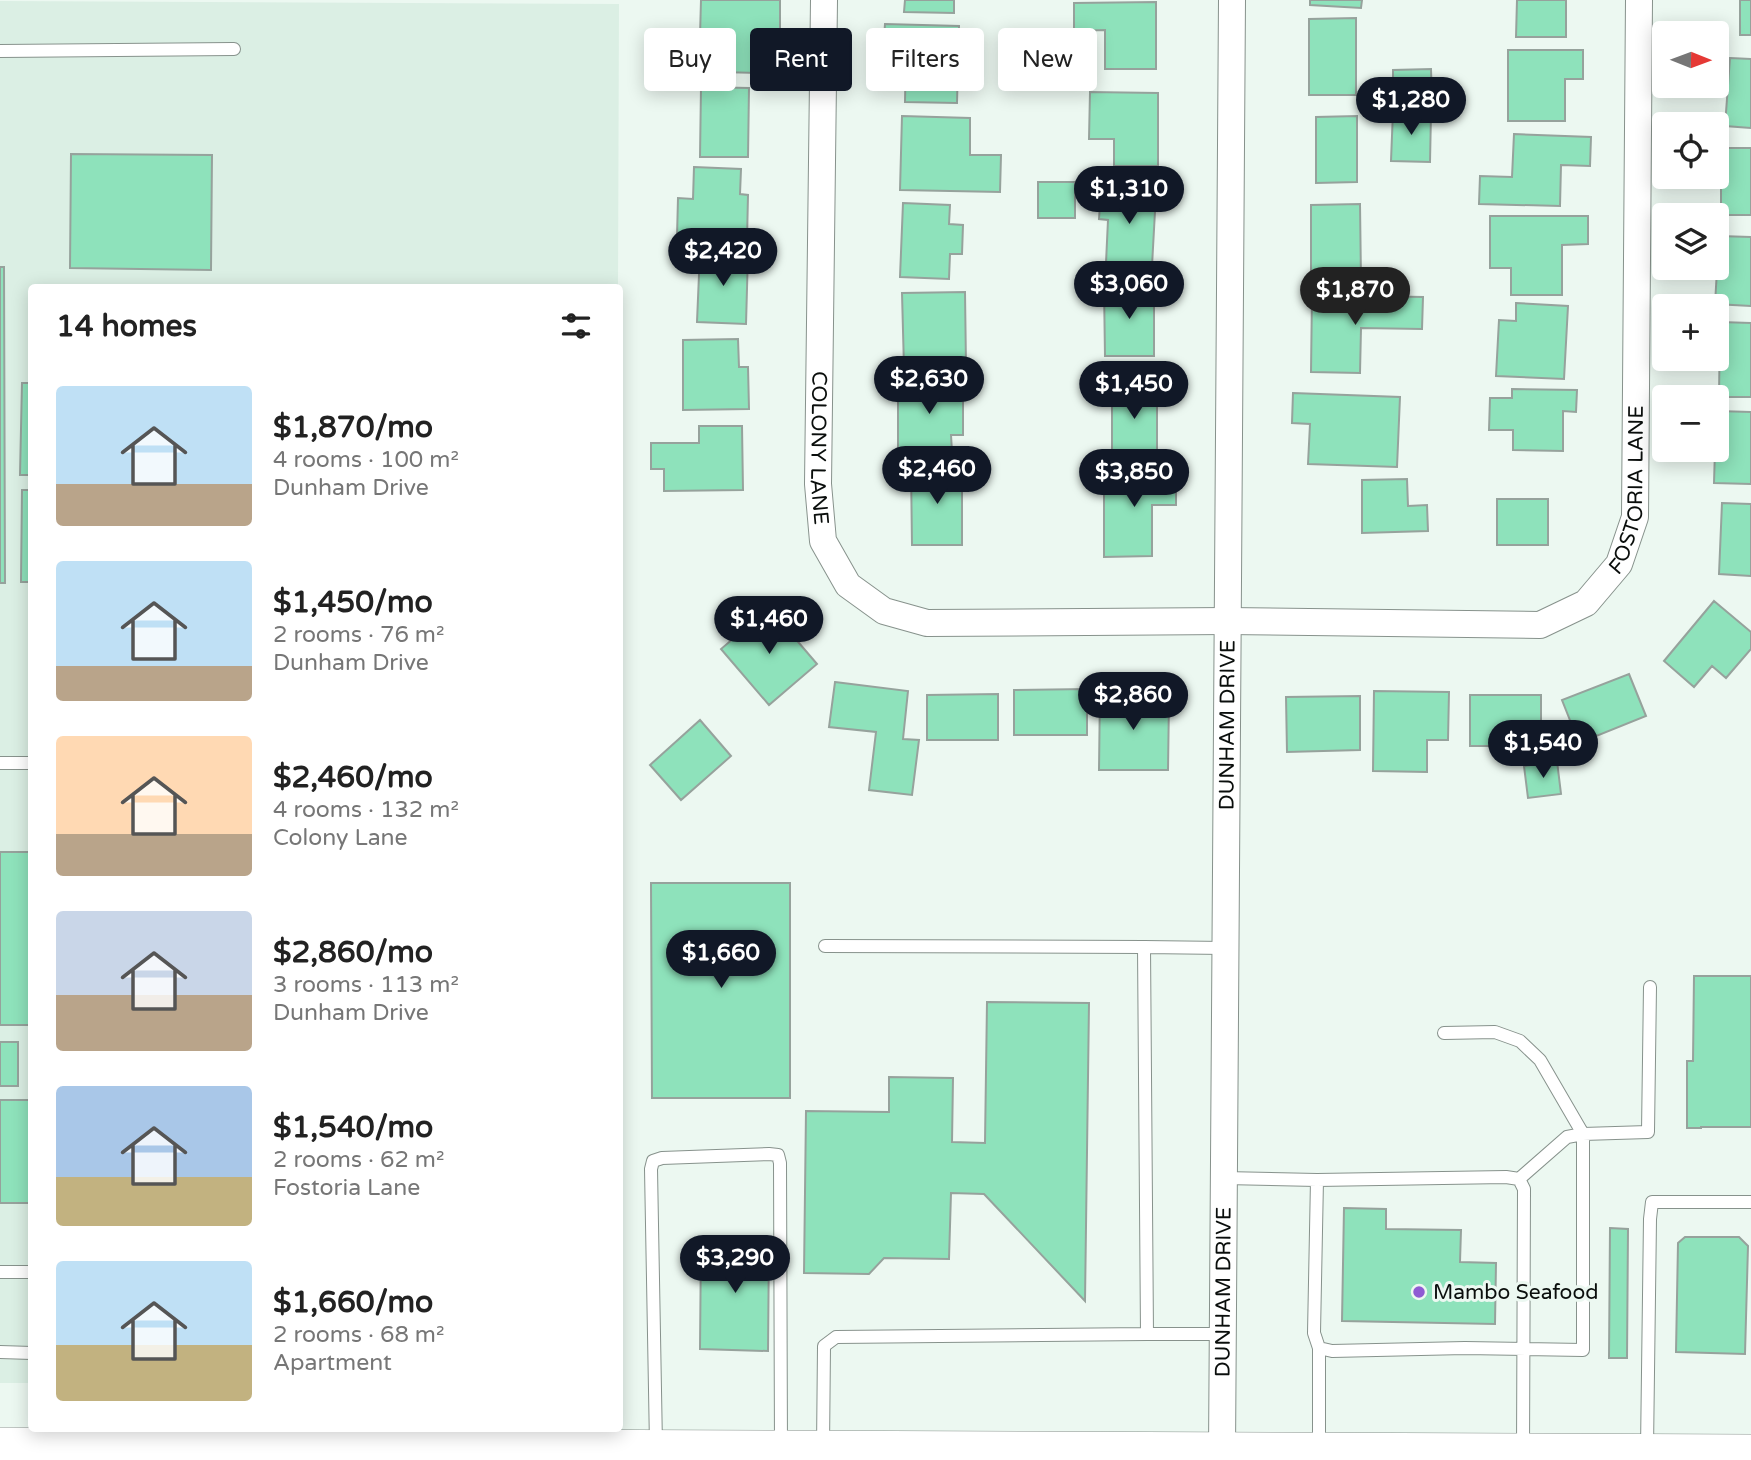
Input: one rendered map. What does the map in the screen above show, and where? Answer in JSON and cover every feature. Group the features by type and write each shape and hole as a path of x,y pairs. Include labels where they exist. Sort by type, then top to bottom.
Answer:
{"main road":[{"path":"19,1451 106,1453 164,1442 226,1442 326,1454 492,1454 568,1443 717,1454 781,1449 940,1455 1222,1451 1469,1456 1523,1452 1696,1456 1751,1453"}],"street":[{"name":"COLONY LANE","path":"824,0 818,484 823,541 848,585 884,611 928,623 1227,621"},
{"name":"DUNHAM DRIVE","path":"1222,1451 1232,0"},
{"name":"FOSTORIA LANE","path":"1227,621 1540,625 1586,603 1619,564 1635,517 1639,0"}],"lane":[{"path":"0,51 234,49"},
{"path":"0,763 28,763"},
{"path":"825,946 1225,948"},
{"path":"1143,947 1147,1334"},
{"path":"1224,1178 1519,1179 1567,1137 1648,1132 1650,987"},
{"path":"1319,1348 1583,1350 1583,1135 1539,1060 1520,1041 1495,1032 1444,1033"},
{"path":"657,1448 650,1169 653,1161 662,1158 769,1154 778,1155 780,1163 781,1449"},
{"path":"1519,1179 1524,1189 1523,1452"},
{"path":"1317,1180 1314,1333 1319,1348 1319,1451"},
{"path":"1647,1453 1652,1202 1751,1202"},
{"path":"0,1272 28,1272"},
{"path":"823,1449 824,1346 836,1337 1223,1334"},
{"path":"0,1352 28,1353"}],"shaded area":[{"path":"0,1 619,4 618,284 28,284 28,1383 0,1383"}],"building":[{"path":"701,0 780,0 780,28 750,28 750,73 736,72 736,28 700,28"},
{"path":"905,0 954,0 954,13 904,12"},
{"path":"1310,0 1362,0 1361,8 1310,5"},
{"path":"1517,0 1566,0 1566,37 1516,37"},
{"path":"1740,0 1751,0 1751,35 1740,35"},
{"path":"1156,2 1156,69 1105,69 1105,30 1074,28 1074,3"},
{"path":"1356,18 1356,95 1309,95 1309,19"},
{"path":"885,24 959,26 959,28 885,28"},
{"path":"1508,50 1583,50 1583,79 1565,79 1565,121 1508,121"},
{"path":"1730,58 1751,59 1751,128 1729,126 1729,112 1726,112"},
{"path":"1431,69 1432,102 1393,103 1393,70"},
{"path":"736,88 749,88 748,157 700,157 701,91 736,91"},
{"path":"905,91 957,91 957,103 905,102"},
{"path":"1090,92 1158,93 1158,166 1114,166 1114,139 1089,139"},
{"path":"1393,111 1431,113 1430,162 1391,161"},
{"path":"902,116 970,118 970,155 1001,155 1000,192 900,190"},
{"path":"1357,116 1357,182 1316,183 1316,117"},
{"path":"1514,134 1591,137 1590,166 1561,165 1560,206 1479,204 1480,176 1512,177"},
{"path":"1729,148 1751,148 1751,215 1729,215 1729,203 1721,203 1721,189 1729,189"},
{"path":"71,154 212,155 211,270 70,268"},
{"path":"694,167 741,169 740,194 748,195 747,240 677,237 678,198 693,199"},
{"path":"1038,182 1075,182 1075,218 1038,218"},
{"path":"1101,190 1156,193 1152,266 1106,263 1108,220 1099,219"},
{"path":"903,203 950,205 949,224 963,225 962,254 950,254 949,279 900,277"},
{"path":"1360,204 1361,281 1311,281 1311,205"},
{"path":"1490,216 1588,216 1588,244 1562,245 1562,295 1511,295 1511,268 1490,268"},
{"path":"1729,236 1751,237 1751,306 1729,305 1729,294 1716,294 1716,280 1729,280"},
{"path":"700,251 748,253 746,324 697,322"},
{"path":"0,267 4,267 5,583 0,583"},
{"path":"1104,287 1154,287 1154,356 1105,356"},
{"path":"965,292 966,367 904,368 902,293"},
{"path":"1312,295 1423,297 1422,329 1361,328 1360,373 1311,372"},
{"path":"1516,303 1568,306 1564,379 1496,376 1499,320 1516,321"},
{"path":"1729,322 1751,323 1751,397 1729,397 1729,385 1719,385 1719,371 1729,371"},
{"path":"738,339 739,367 748,367 749,409 683,410 683,340"},
{"path":"898,382 963,382 963,435 951,435 952,452 898,452"},
{"path":"22,383 28,383 28,475 20,475"},
{"path":"1112,385 1157,385 1157,457 1112,457"},
{"path":"1512,389 1577,390 1576,412 1563,411 1563,451 1513,450 1513,430 1489,430 1490,398 1512,398"},
{"path":"1293,393 1400,397 1397,467 1308,464 1310,424 1292,423"},
{"path":"1729,411 1751,412 1751,484 1714,483 1715,462 1729,462"},
{"path":"699,426 742,426 743,490 664,491 664,469 651,469 651,443 699,443"},
{"path":"911,467 962,467 962,545 912,545"},
{"path":"1104,470 1176,470 1176,505 1152,505 1152,556 1104,557"},
{"path":"1407,479 1408,506 1427,505 1428,531 1362,533 1362,480"},
{"path":"22,490 28,490 28,582 21,582"},
{"path":"1497,499 1548,499 1548,545 1497,545"},
{"path":"1722,503 1751,504 1751,576 1719,574"},
{"path":"1714,601 1751,632 1751,649 1726,678 1712,666 1694,687 1664,661"},
{"path":"769,608 817,664 769,705 721,649"},
{"path":"1629,674 1646,716 1579,743 1562,700"},
{"path":"835,682 908,691 903,739 919,740 912,795 869,790 876,732 829,727"},
{"path":"1087,689 1087,735 1014,735 1014,690"},
{"path":"1100,690 1142,690 1142,699 1169,700 1168,770 1099,770"},
{"path":"1374,691 1449,692 1448,740 1427,740 1427,772 1373,771"},
{"path":"998,694 998,740 927,740 927,695"},
{"path":"1470,695 1541,695 1541,746 1470,746"},
{"path":"1360,696 1360,750 1287,752 1286,697"},
{"path":"700,720 731,756 681,800 650,765"},
{"path":"1557,761 1561,794 1528,798 1524,766"},
{"path":"0,852 28,852 28,1025 0,1025"},
{"path":"651,883 790,883 790,1098 652,1098"},
{"path":"1694,976 1751,976 1751,1127 1687,1128 1687,1061 1693,1061"},
{"path":"987,1002 1089,1003 1085,1301 984,1194 951,1193 949,1259 884,1258 869,1274 804,1273 806,1111 889,1112 889,1077 953,1078 952,1142 985,1143"},
{"path":"0,1042 18,1042 18,1086 0,1086"},
{"path":"0,1100 28,1100 28,1203 0,1203"},
{"name":"Mambo Seafood","path":"1344,1208 1386,1209 1386,1229 1461,1230 1460,1262 1496,1263 1495,1324 1342,1321"},
{"path":"1610,1228 1628,1229 1627,1358 1609,1358"},
{"path":"1685,1237 1739,1237 1748,1246 1745,1354 1676,1352 1678,1243"},
{"path":"701,1240 769,1241 768,1351 700,1349"}],"place":[{"name":"Mambo Seafood","path":"1419,1292"}]}
